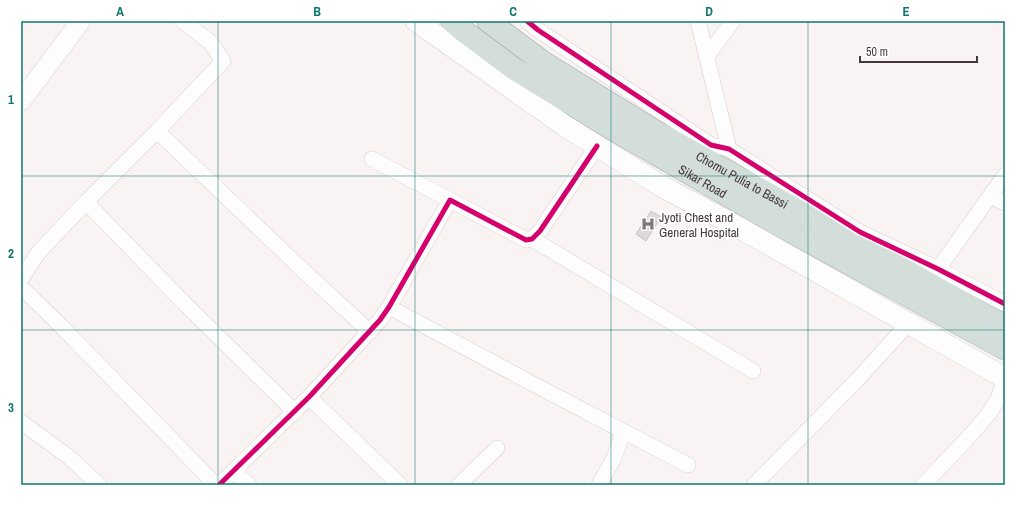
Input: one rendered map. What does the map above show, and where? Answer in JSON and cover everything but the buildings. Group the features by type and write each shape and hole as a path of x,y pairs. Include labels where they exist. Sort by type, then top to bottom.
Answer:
{"highway":[{"name":"Sikar Road","path":"452,21 513,68 607,126 786,228 1005,348"},
{"name":"Chomu Pulia to Bassi","path":"488,21 543,62 653,130 1005,326"}],"main road":[{"path":"416,21 558,122 663,187 738,227 1005,378"}],"street":[{"path":"22,98 81,21"},
{"path":"21,279 38,253 223,61 211,43 183,21"},
{"path":"698,21 729,149"},
{"path":"707,56 733,21"},
{"path":"536,24 711,145 729,149 860,232 938,269 1005,304"},
{"path":"157,131 370,332"},
{"path":"372,159 526,240 532,239 540,231 597,146"},
{"path":"938,269 1005,175"},
{"path":"990,196 1005,203"},
{"path":"21,288 60,325 218,485 295,412 370,332 389,307 450,200"},
{"path":"86,202 184,303 295,412"},
{"path":"532,239 752,371"},
{"path":"389,307 688,465"},
{"path":"754,485 856,381 908,324"},
{"path":"923,485 988,415 998,399 1005,378"},
{"path":"309,397 400,485"},
{"path":"21,422 69,457 99,485"},
{"path":"599,485 614,458 624,432"},
{"path":"459,485 498,448"},
{"path":"234,471 248,485"}],"cycle path":[{"path":"527,21 538,30 711,145 729,149 860,232 938,269 1005,304"},
{"path":"219,485 309,397 380,320 389,307 450,200 526,240 532,239 540,231 597,146"}],"place":[{"name":"Jyoti Chest and General Hospital","path":"648,224"}]}
